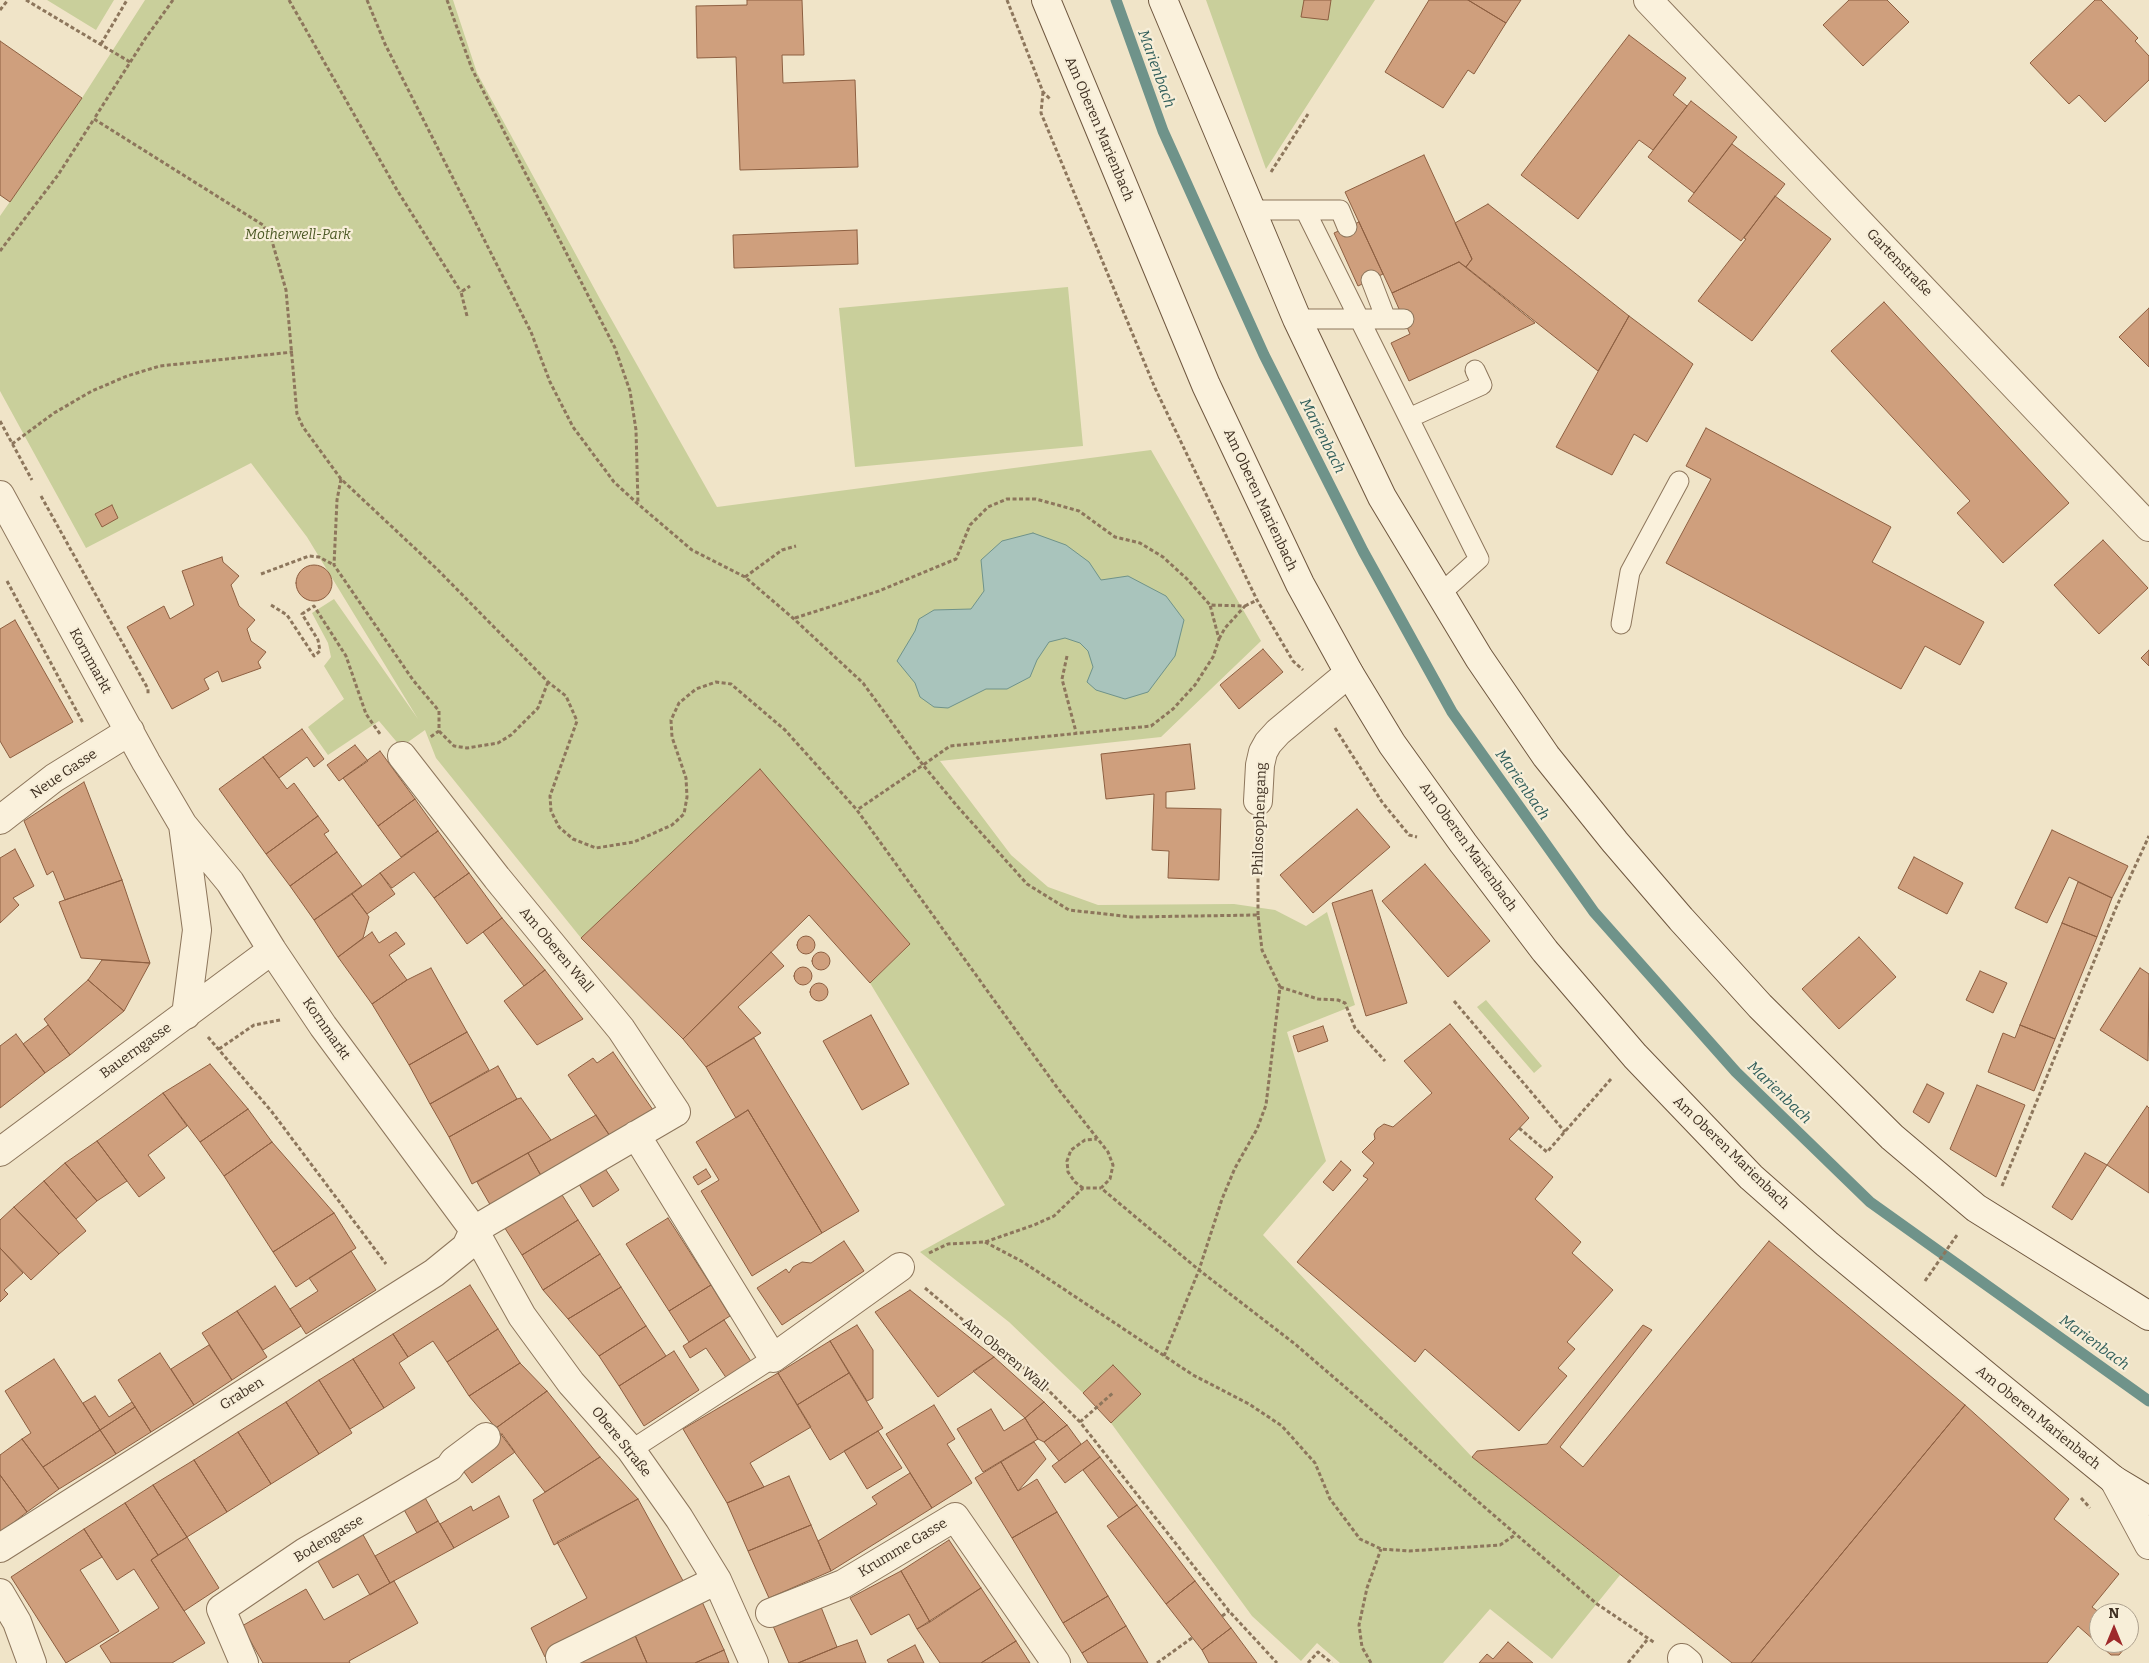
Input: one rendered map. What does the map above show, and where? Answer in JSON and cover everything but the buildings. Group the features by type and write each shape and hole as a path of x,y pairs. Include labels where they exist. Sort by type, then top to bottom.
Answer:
{"street":[{"name":"Am Oberen Marienbach","path":"1046,0 1206,385 1300,584 1392,744 1463,843 1541,945 1635,1056 1751,1177 1905,1310 2114,1480 2149,1502"},
{"path":"1163,0 1297,319 1382,498 1479,658 1546,756 1680,919 1760,1006 1892,1137 1976,1208 2149,1316"},
{"name":"Gartenstraße","path":"1648,0 2149,527"},
{"name":"Kornmarkt","path":"0,495 183,825 230,882 272,950 324,1026 474,1230"},
{"name":"Philosophengang","path":"1258,801 1260,765 1263,752 1268,743 1278,732 1350,673"},
{"name":"Neue Gasse","path":"0,820 54,778 130,731"},
{"name":"Am Oberen Wall","path":"402,756 497,878 621,1029 676,1112 474,1230"},
{"name":"Kornmarkt","path":"183,825 197,930 186,1015"},
{"name":"Bauerngasse","path":"0,1152 272,950"},
{"path":"636,1135 774,1358 900,1267"},
{"name":"Graben","path":"0,1548 446,1265 466,1247 474,1230"},
{"name":"Obere Straße","path":"474,1230 522,1316 571,1383 631,1450 679,1518 717,1580 754,1663"},
{"name":"Bodengasse","path":"244,1663 221,1609 305,1552 449,1468 454,1461 486,1437"},
{"path":"2114,1480 2149,1546"},
{"name":"Krumme Gasse","path":"770,1613 843,1584 955,1517 1056,1663"},
{"path":"555,1661 717,1580"},
{"path":"0,1593 17,1622 32,1663"}],"lane":[{"path":"1251,210 1340,210 1348,227"},
{"path":"1305,210 1479,559 1440,594"},
{"path":"1297,319 1395,319 1370,280"},
{"path":"1409,418 1482,385 1475,370"},
{"path":"1621,624 1630,572 1679,480"},
{"path":"631,1450 774,1358"}],"path":[{"path":"0,10 8,0"},
{"path":"26,0 130,62"},
{"path":"101,44 127,0"},
{"path":"0,251 58,175 130,62 173,0"},
{"path":"289,0 397,190 461,292 467,316"},
{"path":"367,0 385,44 531,332 550,382 573,427 614,482 692,550 745,577 794,619 863,683 923,765 1027,884 1070,910 1132,916 1258,915"},
{"path":"447,0 472,69 615,348 630,392 636,430 638,504"},
{"path":"1007,0 1043,92 1041,113 1151,379 1257,600 1293,661 1306,672"},
{"path":"1268,176 1308,114"},
{"path":"94,119 128,138 263,225 272,241 280,263 286,290 297,414 312,442 341,479 436,569 548,682 566,696 577,721 550,796 551,810 559,827 573,839 588,846 608,848 634,842 672,825 684,814 687,797 686,778 672,737 670,720 680,703 696,690 716,682 731,684 785,730 857,810 1056,1086 1108,1152 1113,1165 1110,1179 1101,1188"},
{"path":"461,292 470,286"},
{"path":"12,444 54,413 92,392 127,376 160,366 293,352"},
{"path":"0,421 35,485"},
{"path":"334,565 337,500 341,479"},
{"path":"40,494 148,690"},
{"path":"794,619 879,591 956,559 970,525 988,507 1007,499 1036,499 1079,511 1116,537 1140,544 1163,557 1187,579 1210,605 1219,639"},
{"path":"745,577 782,550 796,546"},
{"path":"261,574 309,556 319,557 334,565 413,680 439,711 439,731 454,746 467,748 498,743 511,736 538,708 548,682"},
{"path":"4,576 85,726"},
{"path":"857,810 950,746 1151,726 1173,709 1195,685 1213,657 1225,628 1245,606 1257,600"},
{"path":"271,605 287,615 314,656 320,651 318,640 302,614 314,606 346,656 366,714"},
{"path":"1210,605 1245,606"},
{"path":"1067,656 1062,678 1076,732"},
{"path":"1332,721 1382,802 1409,835 1420,838"},
{"path":"402,756 439,731"},
{"name":"Philosophengang","path":"1258,801 1258,915 1262,950 1280,987"},
{"path":"1976,1208 1999,1193 2115,910 2149,836"},
{"path":"1164,1356 1198,1270 1222,1199 1235,1168 1257,1129 1266,1106 1280,987 1318,999 1345,1002 1355,1028 1385,1061"},
{"path":"1454,1001 1566,1132"},
{"path":"324,1026 307,1039 296,1025 277,1020 254,1025 218,1049 272,1112 405,1291"},
{"path":"1519,1128 1547,1152 1615,1075"},
{"path":"1098,1139 1085,1140 1071,1150 1067,1161 1068,1172 1075,1182 1084,1188 1101,1188 1198,1270 1295,1344 1515,1536 1598,1604 1647,1640 1685,1660"},
{"path":"900,1267 948,1244 985,1242 1054,1216 1084,1188"},
{"path":"1922,1284 1960,1231"},
{"path":"985,1242 1023,1262 1193,1375 1249,1404 1282,1426 1315,1463 1330,1498 1360,1539 1381,1549 1409,1551 1500,1545 1515,1536"},
{"name":"Am Oberen Wall","path":"900,1267 976,1331 1032,1374 1080,1422 1228,1611 1276,1663"},
{"path":"1080,1422 1114,1392"},
{"path":"1371,1663 1362,1648 1359,1625 1367,1588 1381,1549"},
{"path":"1222,1616 1228,1611"},
{"path":"1157,1663 1192,1638"},
{"path":"1628,1663 1647,1640"},
{"path":"1308,1663 1318,1652 1332,1663"}],"green space":[{"path":"47,0 114,0 96,30"},
{"name":"Motherwell-Park","path":"145,0 453,0 477,73 600,299 717,507 1151,450 1261,641 1161,737 940,761 1011,855 1048,887 1098,905 1234,904 1275,910 1306,926 1327,912 1355,1005 1287,1032 1326,1161 1263,1235 1472,1457 1620,1575 1552,1659 1490,1609 1443,1663 1340,1663 1317,1643 1301,1661 1252,1616 1111,1423 1141,1394 1113,1365 1083,1393 1009,1322 920,1252 1005,1205 870,983 910,944 760,770 581,938 436,758 425,730 401,747 379,721 328,755 308,727 344,699 324,666 331,657 328,643 312,613 334,599 418,719 307,537 251,463 86,548 0,391 0,216 82,98"},
{"path":"1206,0 1375,0 1266,169"},
{"path":"1068,287 1083,446 855,467 839,308"},
{"path":"1486,1000 1542,1066 1534,1073 1477,1007"}],"water":[{"path":"1033,533 1066,545 1089,562 1101,580 1128,576 1166,596 1184,620 1175,656 1148,692 1125,699 1096,690 1087,682 1093,667 1088,651 1080,643 1065,638 1049,642 1037,660 1030,677 1007,689 986,689 948,708 934,707 920,697 915,683 897,661 915,631 919,619 934,610 971,609 984,591 981,560 1002,541"}],"waterway":[{"name":"Marienbach","path":"1116,0 1163,131 1264,355 1363,551 1452,712 1594,912 1736,1072 1870,1202 2149,1401"}]}
